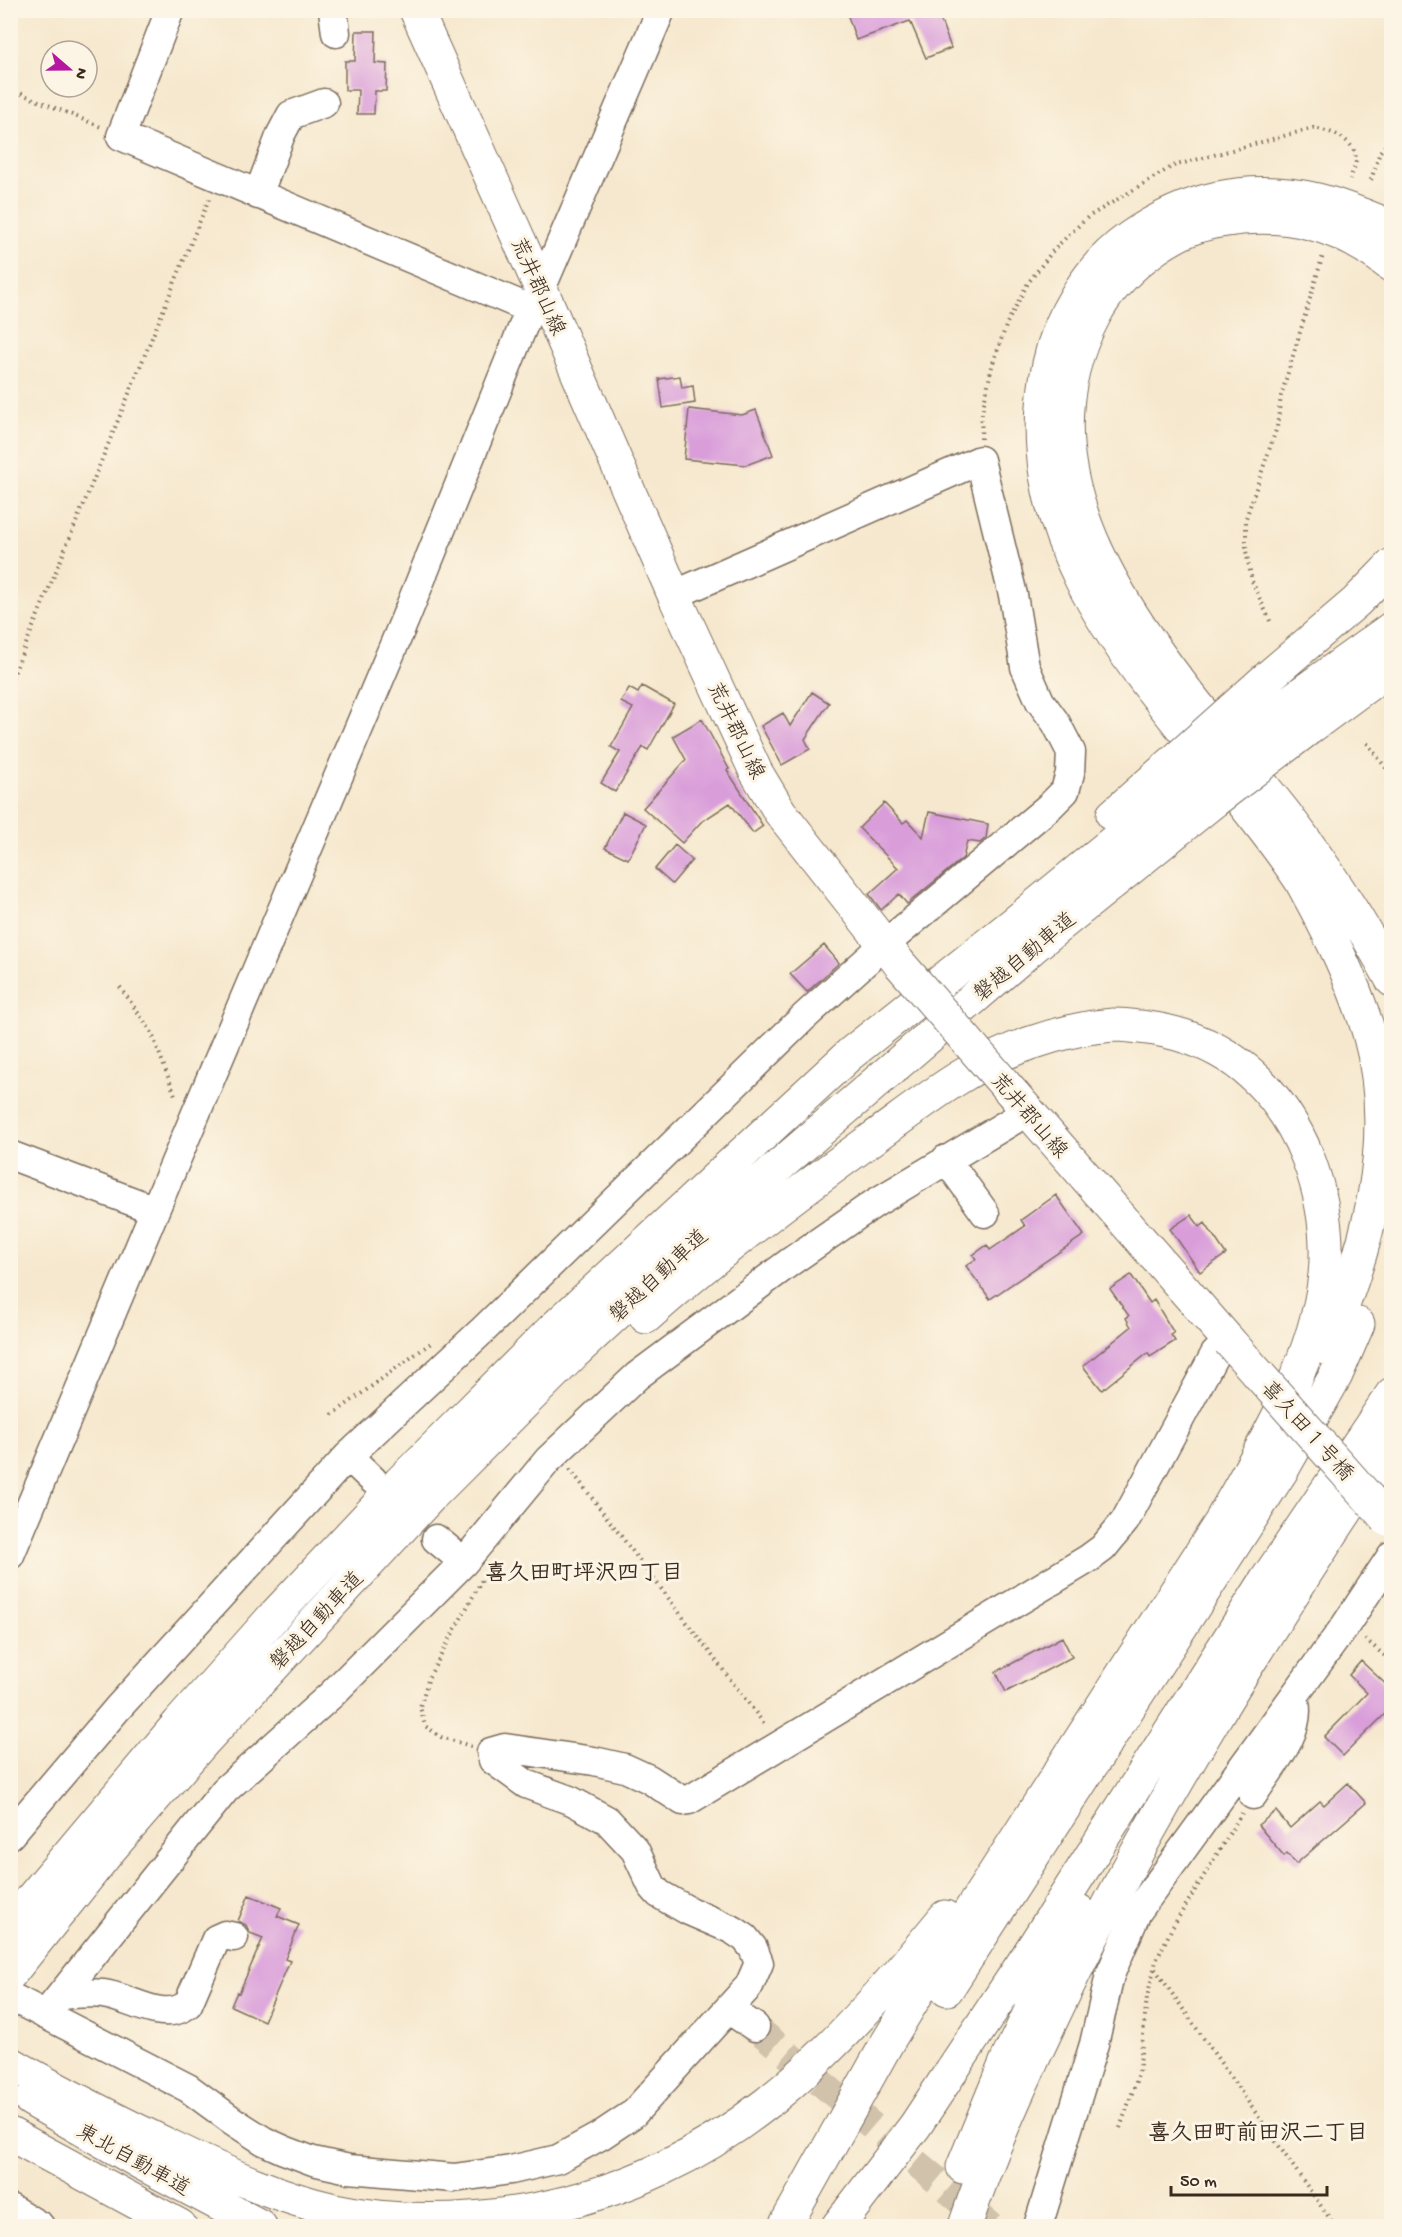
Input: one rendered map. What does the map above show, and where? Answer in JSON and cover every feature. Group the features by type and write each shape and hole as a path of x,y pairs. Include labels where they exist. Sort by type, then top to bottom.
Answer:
{"main road":[{"name":"荒井郡山線","path":"416,10 536,299 756,772 780,812 892,954 1020,1104 1229,1341"},
{"path":"1392,227 1318,200 1284,195 1246,194 1212,198 1182,207 1151,222 1124,241 1100,264 1080,290 1064,319 1051,353 1044,388 1041,426 1044,464 1063,537 1078,575 1096,610 1149,686 1261,826 1300,879 1355,967 1377,1014 1392,1061"},
{"path":"1392,266 1372,250 1346,235 1293,218 1242,217 1214,222 1187,231 1141,259 1120,278 1101,303 1085,333 1075,363 1067,421 1072,473 1082,513 1105,572 1153,648 1313,851 1360,923 1392,980"},
{"path":"1197,778 1267,678 1356,602 1392,565"},
{"name":"磐越自動車道","path":"12,1986 119,1839 205,1740 430,1497 565,1363 736,1203 1032,948 1197,778 1288,703 1392,628"},
{"name":"磐越自動車道","path":"10,1924 186,1715 274,1616 400,1482 553,1329 850,1054 998,909 1128,802 1197,778 1308,729 1392,667"},
{"path":"785,2226 887,2043 1286,1420 1323,1353 1337,1320 1363,1246 1378,1174 1381,1103 1369,1034 1357,996 1341,958 1300,879"},
{"path":"299,1638 437,1506 669,1295 766,1218 955,1079 1028,1044 1084,1028 1115,1025 1163,1031 1197,1041 1225,1054 1249,1072 1271,1094 1289,1118 1315,1177 1323,1209 1326,1244 1325,1276 1319,1308 1282,1410 1223,1518"},
{"path":"793,2226 1287,1461 1331,1384 1352,1339 1392,1221"},
{"name":"喜久田１号橋","path":"1229,1341 1389,1522"},
{"path":"838,2226 915,2126 1025,1960 1267,1579 1390,1395"},
{"path":"965,2226 984,2172 1030,2066 1143,1840 1226,1698 1392,1442"},
{"path":"946,2226 963,2164 1011,2050 1064,1940 1179,1718"},
{"path":"10,2063 95,2110 196,2159 286,2196 332,2209 374,2217 417,2221 461,2220 551,2206 595,2194 638,2180 680,2162 751,2117 819,2060 932,1933 1063,1766"},
{"name":"東北自動車道","path":"10,2087 131,2158 260,2226"},
{"name":"東北自動車道","path":"10,2134 180,2226"}],"street":[{"path":"170,10 121,136 258,195 536,299"},
{"path":"10,1556 405,619 536,299 662,10"},
{"path":"258,195 281,134 291,115 324,103"},
{"path":"10,1835 117,1709 348,1456 484,1329 804,1017 892,954 1065,792 1070,773 1071,752 1056,723 1040,701 1025,667 1013,595 980,460 674,595"},
{"path":"53,2005 225,1790 476,1566 557,1451 637,1376 809,1249 875,1203 946,1159 1020,1104"},
{"path":"10,1155 154,1210"},
{"path":"946,1159 985,1213"},
{"path":"12,1986 53,2005 188,2088 264,2141 313,2161 349,2169 454,2178 511,2170 558,2159 600,2136 633,2114 749,1986 758,1969 757,1955 745,1938 733,1930 689,1911 659,1894 652,1886 635,1850 607,1820 572,1801 526,1784 493,1760 491,1752 505,1748 594,1761 625,1768 650,1779 683,1801 689,1800 1103,1548 1130,1513 1215,1354 1229,1341"},
{"path":"348,1456 373,1480"},
{"path":"436,1539 476,1566"},
{"path":"1038,2226 1094,2044 1110,1975 1137,1912 1347,1623 1392,1555"},
{"path":"1253,1794 1284,1748 1296,1720 1293,1697"},
{"path":"53,2005 102,1993 156,2010 170,2012 180,2010 188,2004 216,1939 225,1935 234,1937"},
{"path":"728,2009 755,2027"},
{"path":"10,2208 40,2226"}],"path":[{"path":"10,89 121,136"},
{"path":"1371,180 1380,152 1392,137"},
{"path":"10,683 217,178"},
{"path":"1270,621 1252,581 1246,551 1246,518 1277,427 1281,396 1323,255"},
{"path":"1367,743 1392,776"},
{"path":"120,987 151,1031 188,1131"},
{"path":"557,1451 780,1745"},
{"path":"476,1566 471,1598 429,1677 420,1707 425,1726 441,1737 491,1752"},
{"path":"1347,1623 1392,1662"},
{"path":"1120,2128 1139,2073 1147,1997 1154,1969 1172,1928 1253,1794"},
{"path":"1154,1969 1335,2226"}],"building":[{"path":"846,10 937,10 951,48 926,58 910,21 856,40"},
{"path":"356,31 376,31 375,63 387,64 386,91 375,91 374,114 357,114 358,90 345,90 345,61 355,61"},
{"path":"680,376 682,388 693,386 695,403 663,408 659,379"},
{"path":"689,409 742,415 756,410 773,455 746,465 684,459"},
{"path":"642,686 674,704 648,750 643,747 615,792 601,783 620,752 611,747 633,708 621,702 629,688 638,693"},
{"path":"812,692 829,703 805,739 810,749 782,765 761,726 783,713 790,726"},
{"path":"702,719 729,769 727,770 763,826 753,833 730,803 701,822 682,843 643,808 686,760 673,736"},
{"path":"884,803 903,823 907,820 923,837 929,812 988,824 986,838 980,843 967,841 963,858 907,904 899,894 881,910 869,894 898,868 859,828"},
{"path":"623,812 646,824 628,859 605,848"},
{"path":"675,845 692,860 672,884 655,869"},
{"path":"824,945 839,963 807,992 790,974"},
{"path":"1056,1195 1084,1235 990,1299 966,1266 976,1259 973,1255 987,1245 990,1250 1025,1226 1021,1220"},
{"path":"1191,1215 1200,1227 1205,1223 1226,1254 1200,1272 1170,1229"},
{"path":"1131,1275 1150,1303 1154,1300 1174,1333 1171,1335 1175,1341 1150,1357 1148,1353 1102,1390 1083,1366 1131,1327 1126,1318 1129,1316 1110,1289"},
{"path":"1062,1637 1072,1657 1006,1692 996,1672"},
{"path":"1361,1661 1392,1690 1392,1707 1343,1756 1324,1737 1367,1693 1349,1675"},
{"path":"1348,1783 1366,1803 1296,1864 1287,1853 1284,1856 1258,1825 1276,1811 1290,1828 1320,1801 1324,1805"},
{"path":"249,1895 281,1908 277,1916 299,1925 285,1959 290,1961 264,2021 231,2006 263,1938 250,1933 246,1925 238,1921"}],"tunnel":[{"path":"755,2027 991,2226"}],"district":[{"name":"喜久田町坪沢四丁目","path":"584,1571"},
{"name":"喜久田町前田沢二丁目","path":"1258,2131"}]}
